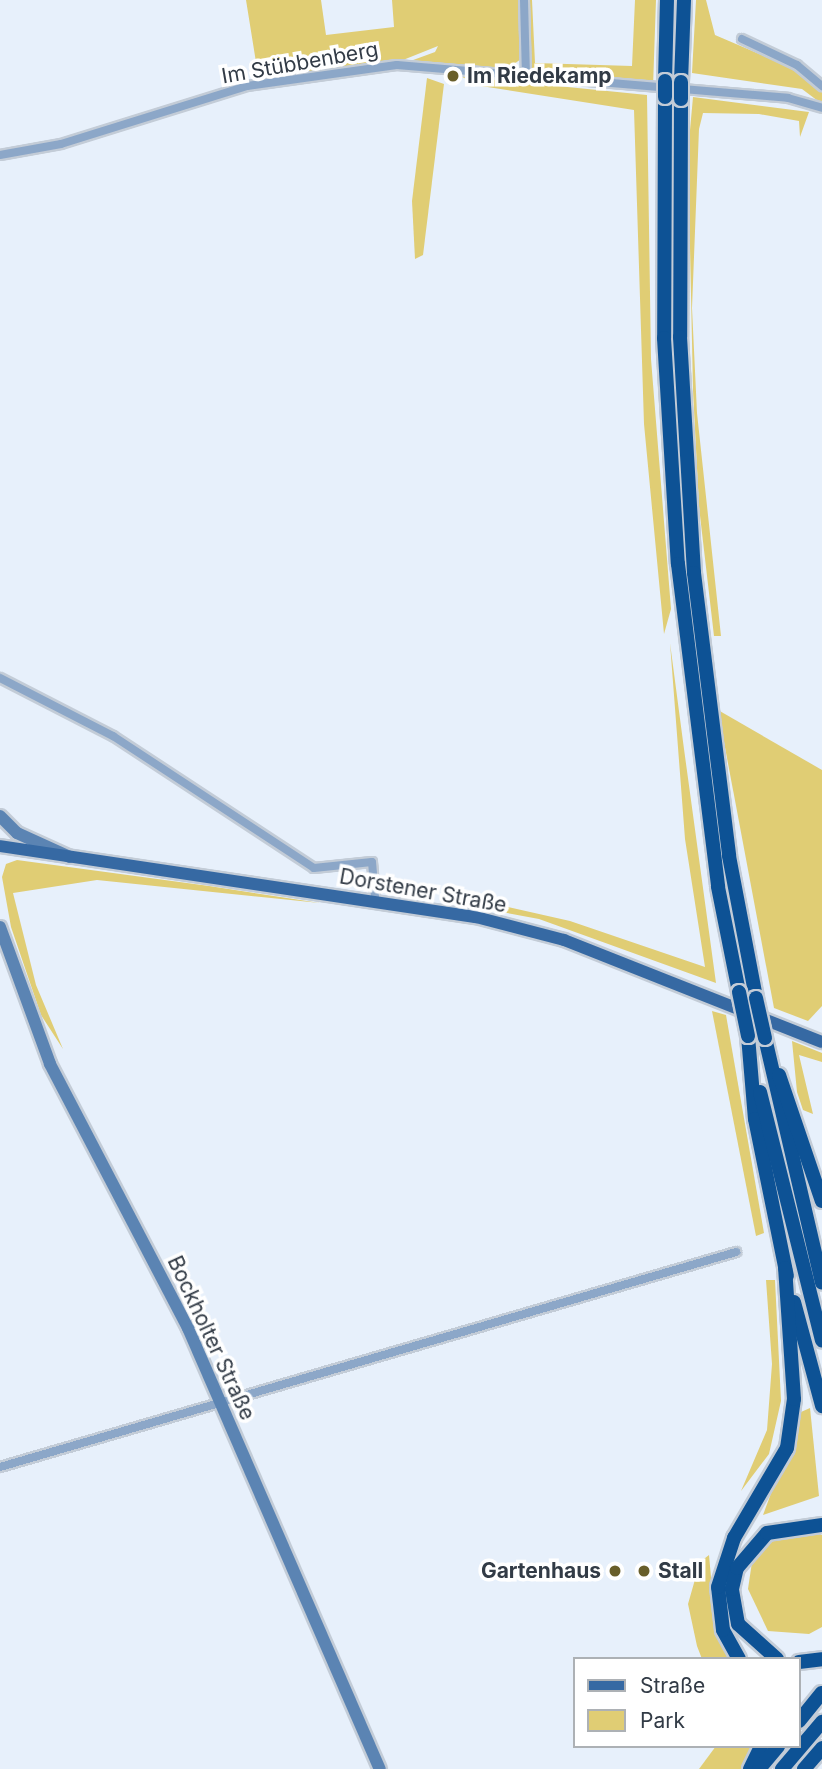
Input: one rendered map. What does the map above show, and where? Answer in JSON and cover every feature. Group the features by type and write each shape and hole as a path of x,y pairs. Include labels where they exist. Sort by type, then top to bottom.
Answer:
{"highway":[{"path":"667,0 664,338 678,564 716,874 748,1036 822,1340"},
{"path":"684,0 680,337 692,547 709,712 756,998 822,1282"},
{"path":"748,1036 755,1119 785,1268 822,1406"},
{"path":"765,1038 822,1196"},
{"path":"738,1657 723,1630 718,1587 734,1538 787,1448 794,1399 785,1268"},
{"path":"775,1657 738,1624 732,1589 737,1568 766,1533 822,1525"},
{"path":"801,1662 822,1659"},
{"path":"801,1719 822,1693"},
{"path":"801,1747 822,1722"},
{"path":"750,1769 760,1748"},
{"path":"759,1769 776,1748"},
{"path":"782,1769 800,1748"},
{"path":"804,1769 822,1748"}],"main road":[{"name":"Dorstener Straße","path":"0,846 375,900 564,940 822,1042"}],"street":[{"path":"524,0 526,76"},
{"path":"742,39 797,65 822,86"},
{"name":"Im Stübbenberg","path":"0,155 61,144 247,86 337,70 397,65 788,98 822,108"},
{"path":"0,678 113,736 314,868 372,862 375,900"},
{"path":"0,816 17,834 70,857"},
{"name":"Bockholter Straße","path":"0,928 50,1064 220,1402 380,1769"},
{"path":"0,1467 736,1252"}],"green space":[{"path":"246,0 321,0 326,35 394,27 392,0 521,0 521,59 504,71 405,63 435,52 438,46 398,62 259,81"},
{"path":"527,0 532,0 535,63 632,66 635,0 656,0 653,87 529,74"},
{"path":"696,0 706,0 715,35 801,72 822,90 822,104 802,89 692,73"},
{"path":"460,76 647,95 651,359 671,609 664,634 644,424 634,110 481,86"},
{"path":"427,78 444,84 423,255 415,259 412,201"},
{"path":"693,97 809,112 800,137 799,121 759,114 703,113 699,129 692,308 697,413 721,636 714,636 699,507 693,390 688,152"},
{"path":"670,643 716,983 539,919 470,906 469,898 570,921 705,967 685,839"},
{"path":"718,710 822,770 822,1006 808,1021 774,1008"},
{"path":"17,860 320,903 97,880 13,893 36,985 63,1049 41,1015 11,927 2,877 6,864"},
{"path":"712,1011 726,1015 764,1233 756,1236"},
{"path":"792,1041 822,1053 822,1062 799,1055 813,1114 803,1110 797,1092"},
{"path":"766,1280 775,1280 781,1401 769,1454 741,1491 767,1430 772,1364"},
{"path":"810,1408 819,1496 763,1515 801,1412"},
{"path":"815,1532 822,1535 822,1627 809,1634 768,1631 748,1589 752,1562 775,1536"},
{"path":"709,1555 714,1610 732,1657 701,1657 697,1646 688,1604 700,1562"},
{"path":"715,1748 752,1748 743,1769 699,1769"}],"place":[{"name":"Im Riedekamp","path":"453,76"},
{"name":"Gartenhaus","path":"615,1571"},
{"name":"Stall","path":"644,1571"}]}
